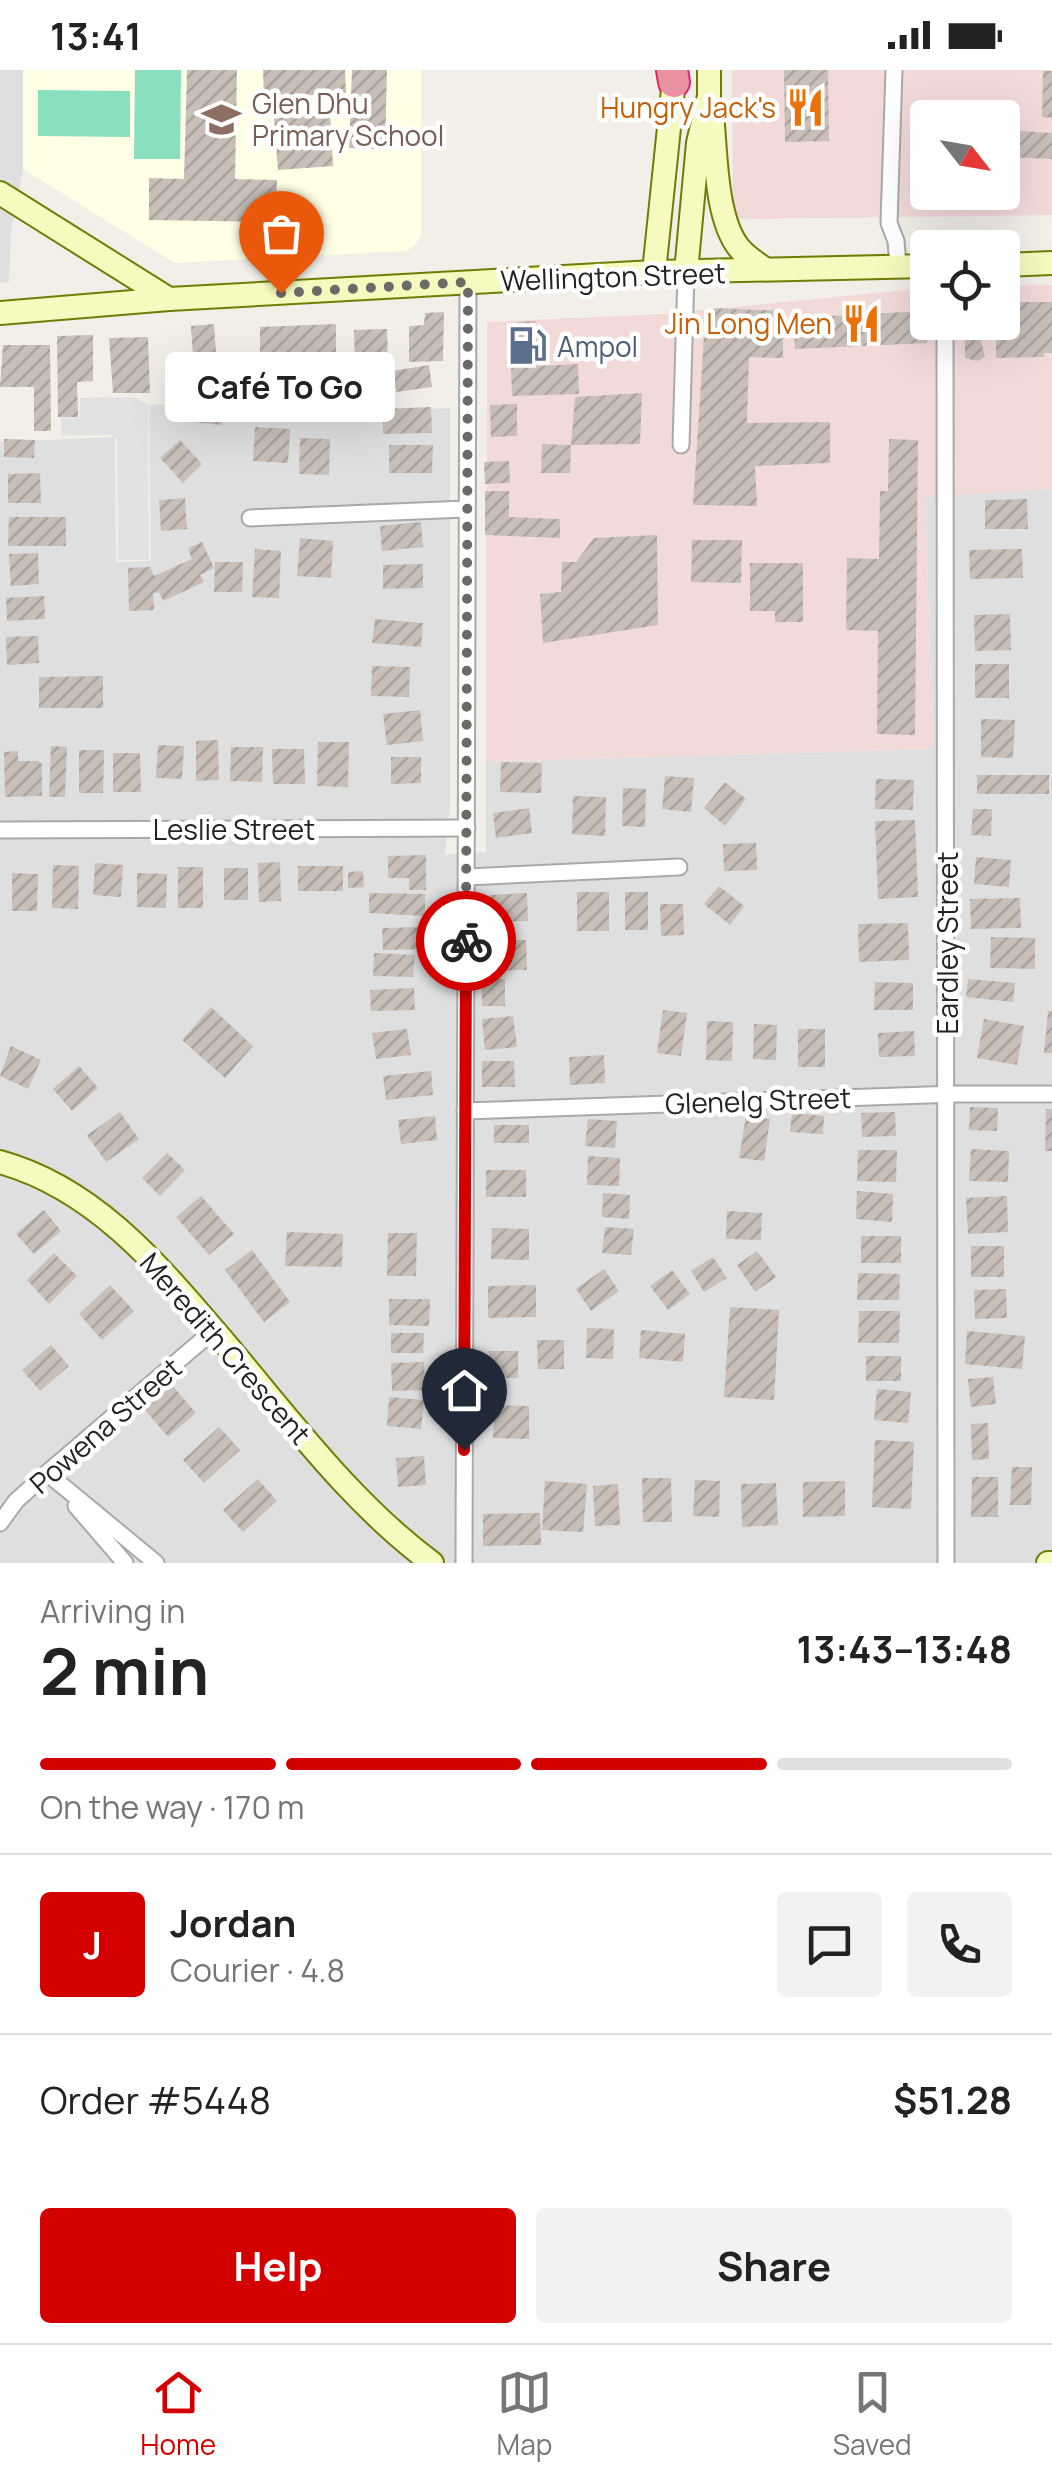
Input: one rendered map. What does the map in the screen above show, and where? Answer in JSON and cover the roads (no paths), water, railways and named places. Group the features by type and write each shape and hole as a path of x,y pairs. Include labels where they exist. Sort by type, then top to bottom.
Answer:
{"main road":[{"path":"654,272 674,74 709,82"},
{"path":"709,82 728,226 739,248 765,269"},
{"path":"686,272 698,144 709,82"},
{"path":"0,193 170,299"},
{"path":"1020,265 1052,264"},
{"name":"Wellington Street","path":"0,314 170,299 654,272 910,265"},
{"name":"Meredith Crescent","path":"0,1162 56,1183 116,1225 214,1330 332,1470 389,1529 432,1563"}],"street":[{"path":"894,70 890,222 898,265"},
{"path":"680,445 686,272"},
{"path":"464,1563 468,282"},
{"name":"Eardley Street","path":"945,340 946,1563"},
{"path":"250,518 466,508"},
{"name":"Leslie Street","path":"0,830 467,828"},
{"path":"467,878 678,867"},
{"name":"Glenelg Street","path":"465,1111 948,1094 1052,1094"},
{"name":"Powena Street","path":"0,1524 16,1502 47,1473 214,1330"},
{"path":"47,1473 125,1563"},
{"path":"47,1473 156,1563"}],"place":[{"name":"Hungry Jack's","path":"806,107"},
{"name":"Glen Dhu Primary School","path":"222,119"},
{"name":"Café To Go","path":"281,293"},
{"name":"Jin Long Men","path":"862,323"},
{"name":"Ampol","path":"527,346"}]}
